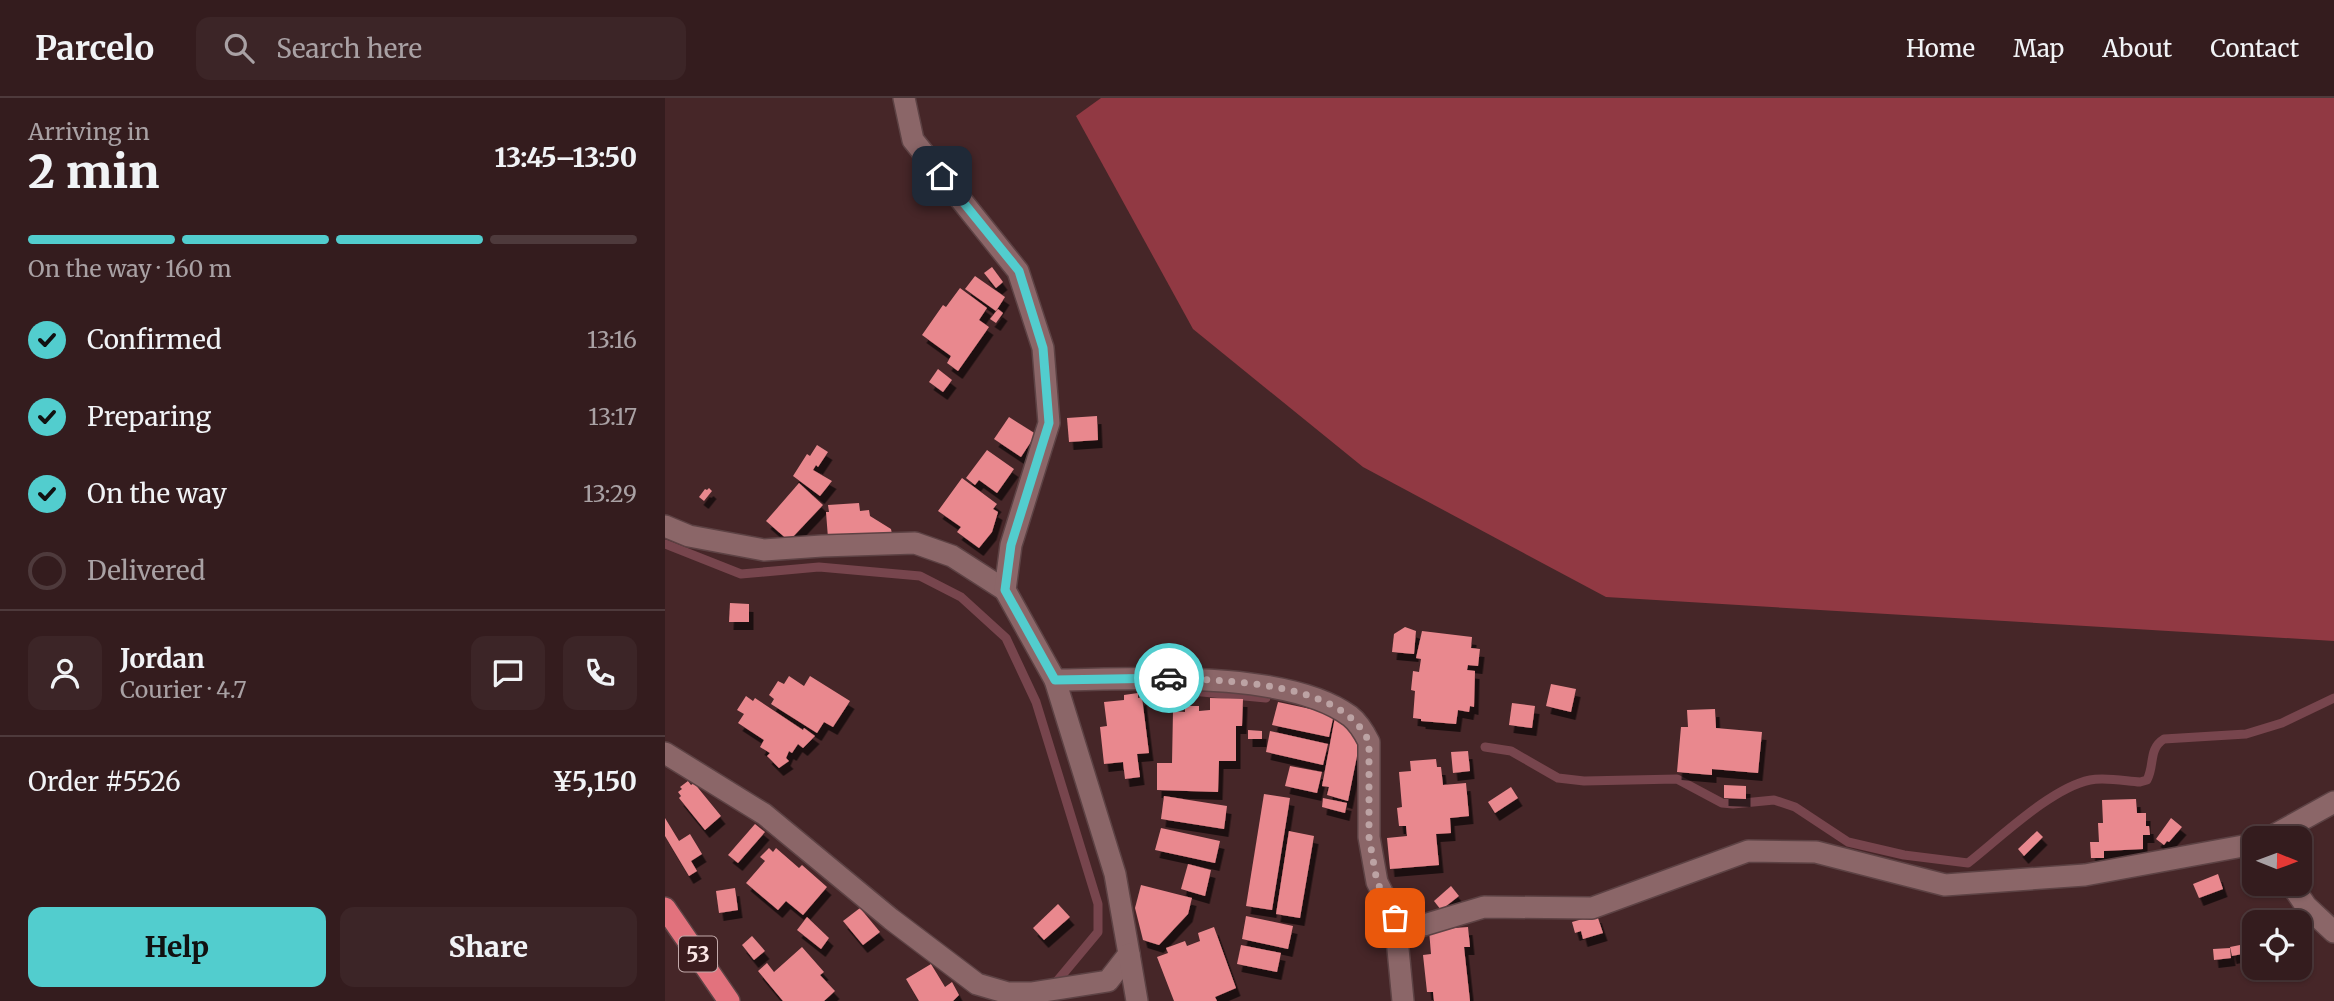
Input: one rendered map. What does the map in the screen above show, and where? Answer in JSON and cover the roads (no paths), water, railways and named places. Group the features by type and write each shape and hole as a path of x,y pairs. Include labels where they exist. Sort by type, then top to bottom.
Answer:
{"highway":[{"name":"53","path":"665,908 729,1001"}],"street":[{"path":"904,98 913,140 1019,271 1043,348 1049,423 1011,545 1005,590"},
{"path":"665,526 689,536 764,550 822,545 915,543 952,556 1005,590 1055,680 1115,874 1137,1001"},
{"path":"1055,680 1170,678 1270,686 1330,704 1353,718 1369,742 1369,837 1377,882 1395,918 1403,1001"},
{"path":"665,753 764,814 891,919 977,984 1008,993 1031,993 1108,981 1129,954"},
{"path":"2291,826 2334,802"},
{"path":"1395,918 1423,925 1484,907 1593,908 1748,851 1817,852 1945,885 2085,875 2242,846"},
{"path":"2300,896 2334,932"}],"waterway":[{"path":"665,544 741,574 819,567 920,576 961,597 1006,638 1036,702 1098,904 1098,932 1053,986"},
{"path":"1170,689 1266,698"},
{"path":"1485,747 1511,751 1558,778 1584,781 1677,779 1722,803 1774,800 1795,807 1848,842 1904,855 1968,863 2043,803 2075,785 2096,779 2140,782 2147,780 2154,752 2164,739 2246,734 2282,723 2334,698"}]}
